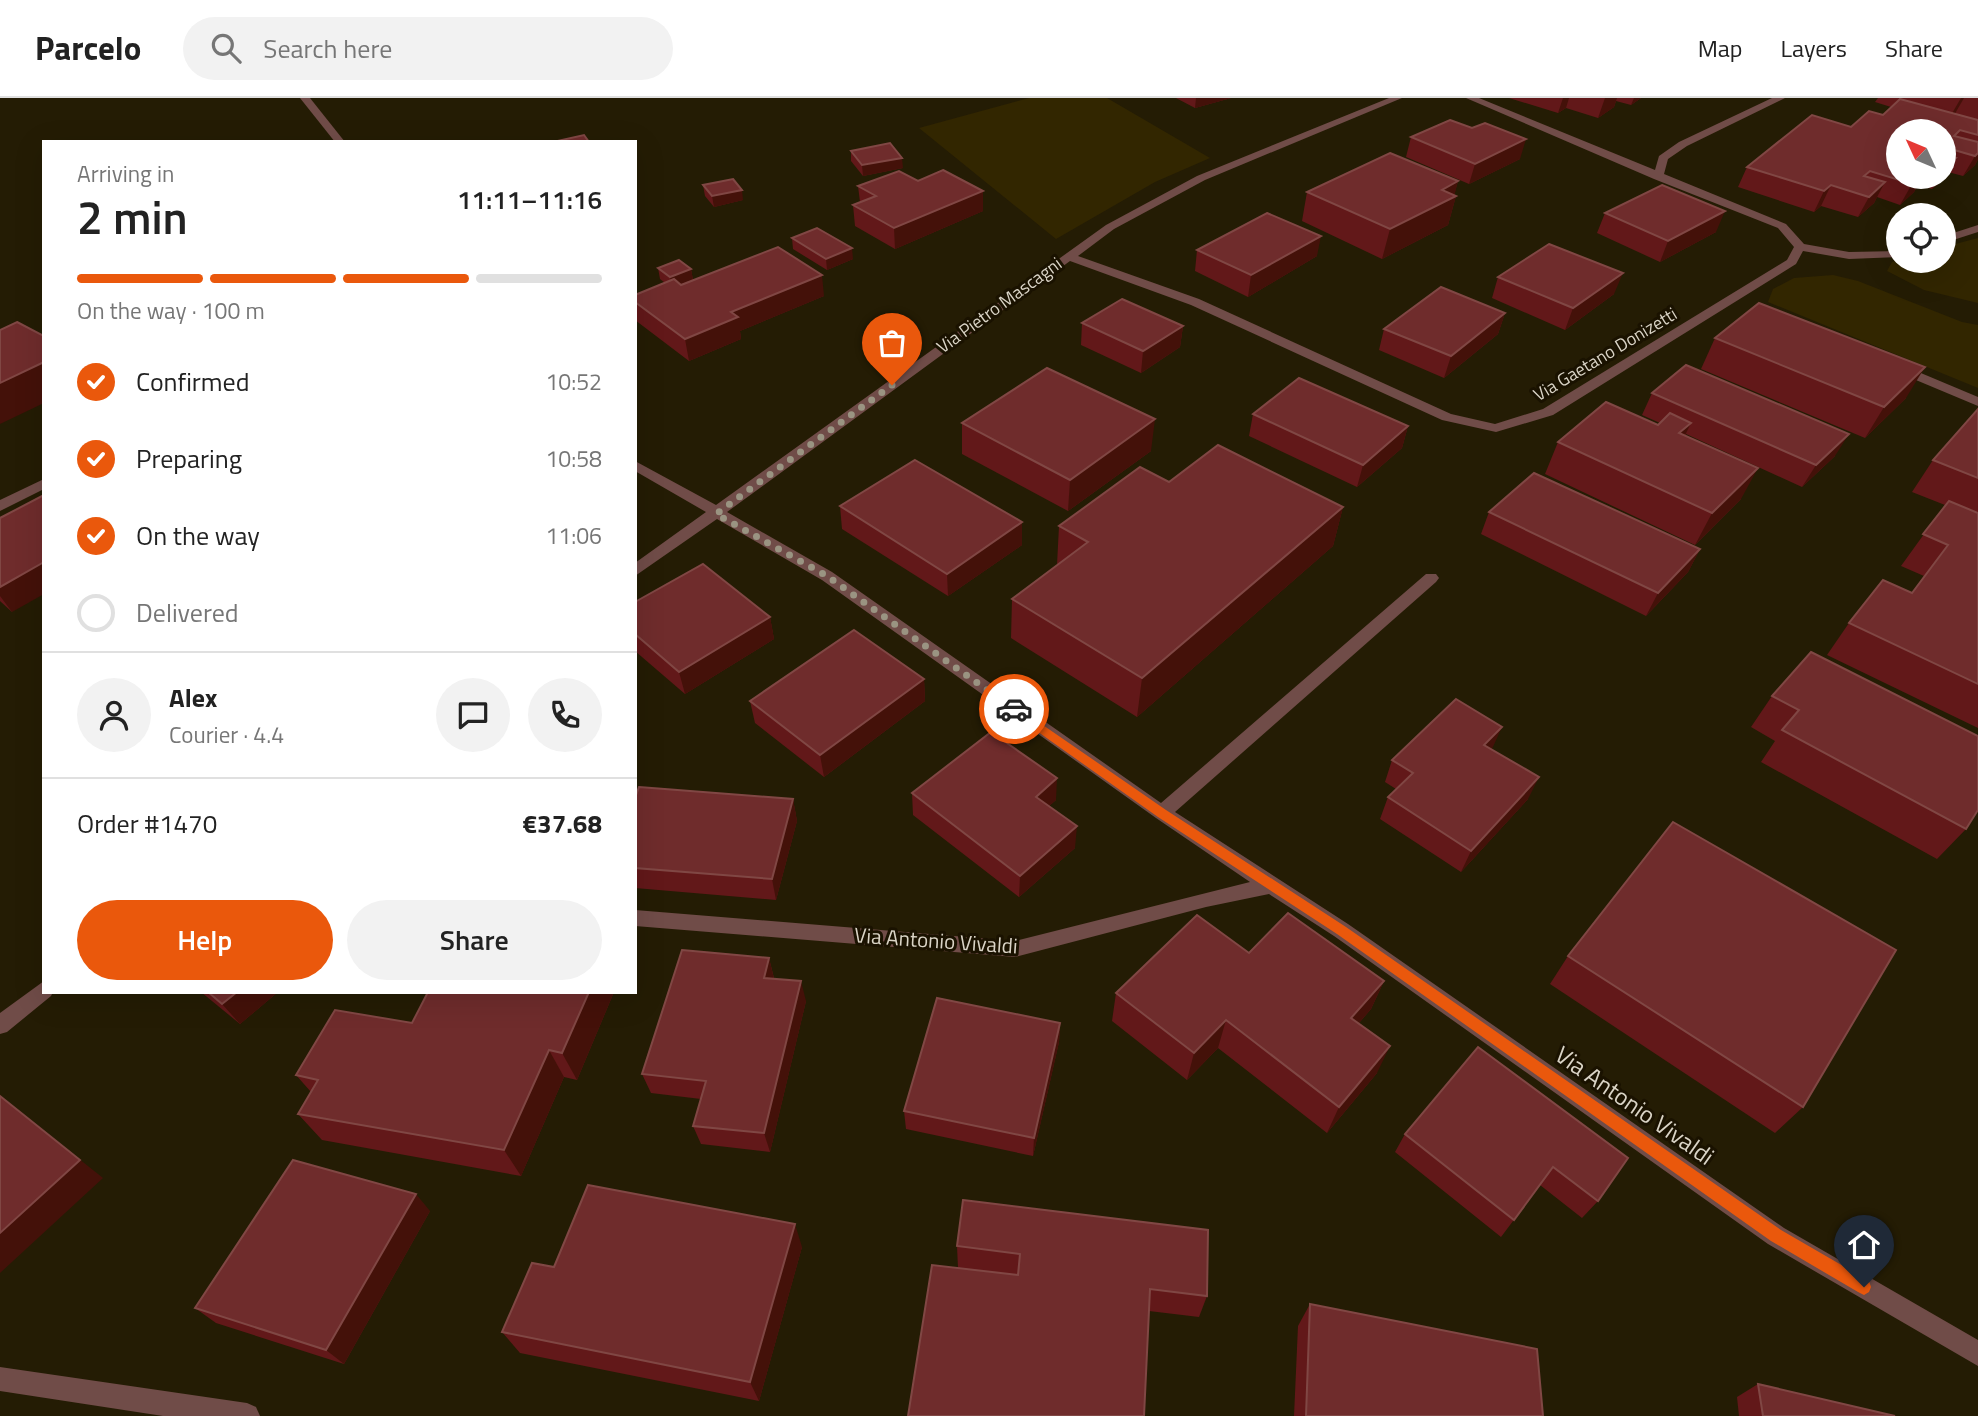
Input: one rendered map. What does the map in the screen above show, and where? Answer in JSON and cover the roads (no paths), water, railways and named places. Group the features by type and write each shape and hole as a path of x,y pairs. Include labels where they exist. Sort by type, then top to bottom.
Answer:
{"street":[{"path":"305,98 338,140"},
{"name":"Via Pietro Mascagni","path":"637,570 1110,227 1201,178 1397,98"},
{"path":"1471,98 1782,226 1800,247 1840,257 1886,256"},
{"path":"1658,177 1663,158 1682,144 1780,98"},
{"path":"1956,236 1978,228"},
{"name":"Via Gaetano Donizetti","path":"1067,256 1195,302 1447,417 1496,428 1548,412 1739,300 1792,262 1800,247"},
{"path":"1881,360 1978,402"},
{"name":"Via Antonio Vivaldi","path":"637,466 827,576 1162,813 1341,930 1776,1236 1977,1349"},
{"path":"0,506 42,485"},
{"path":"1162,813 1431,578"},
{"name":"Via Antonio Vivaldi","path":"637,918 1015,949 1054,942 1228,893 1271,886"},
{"path":"0,1025 42,992"},
{"path":"0,1379 247,1416"}]}
